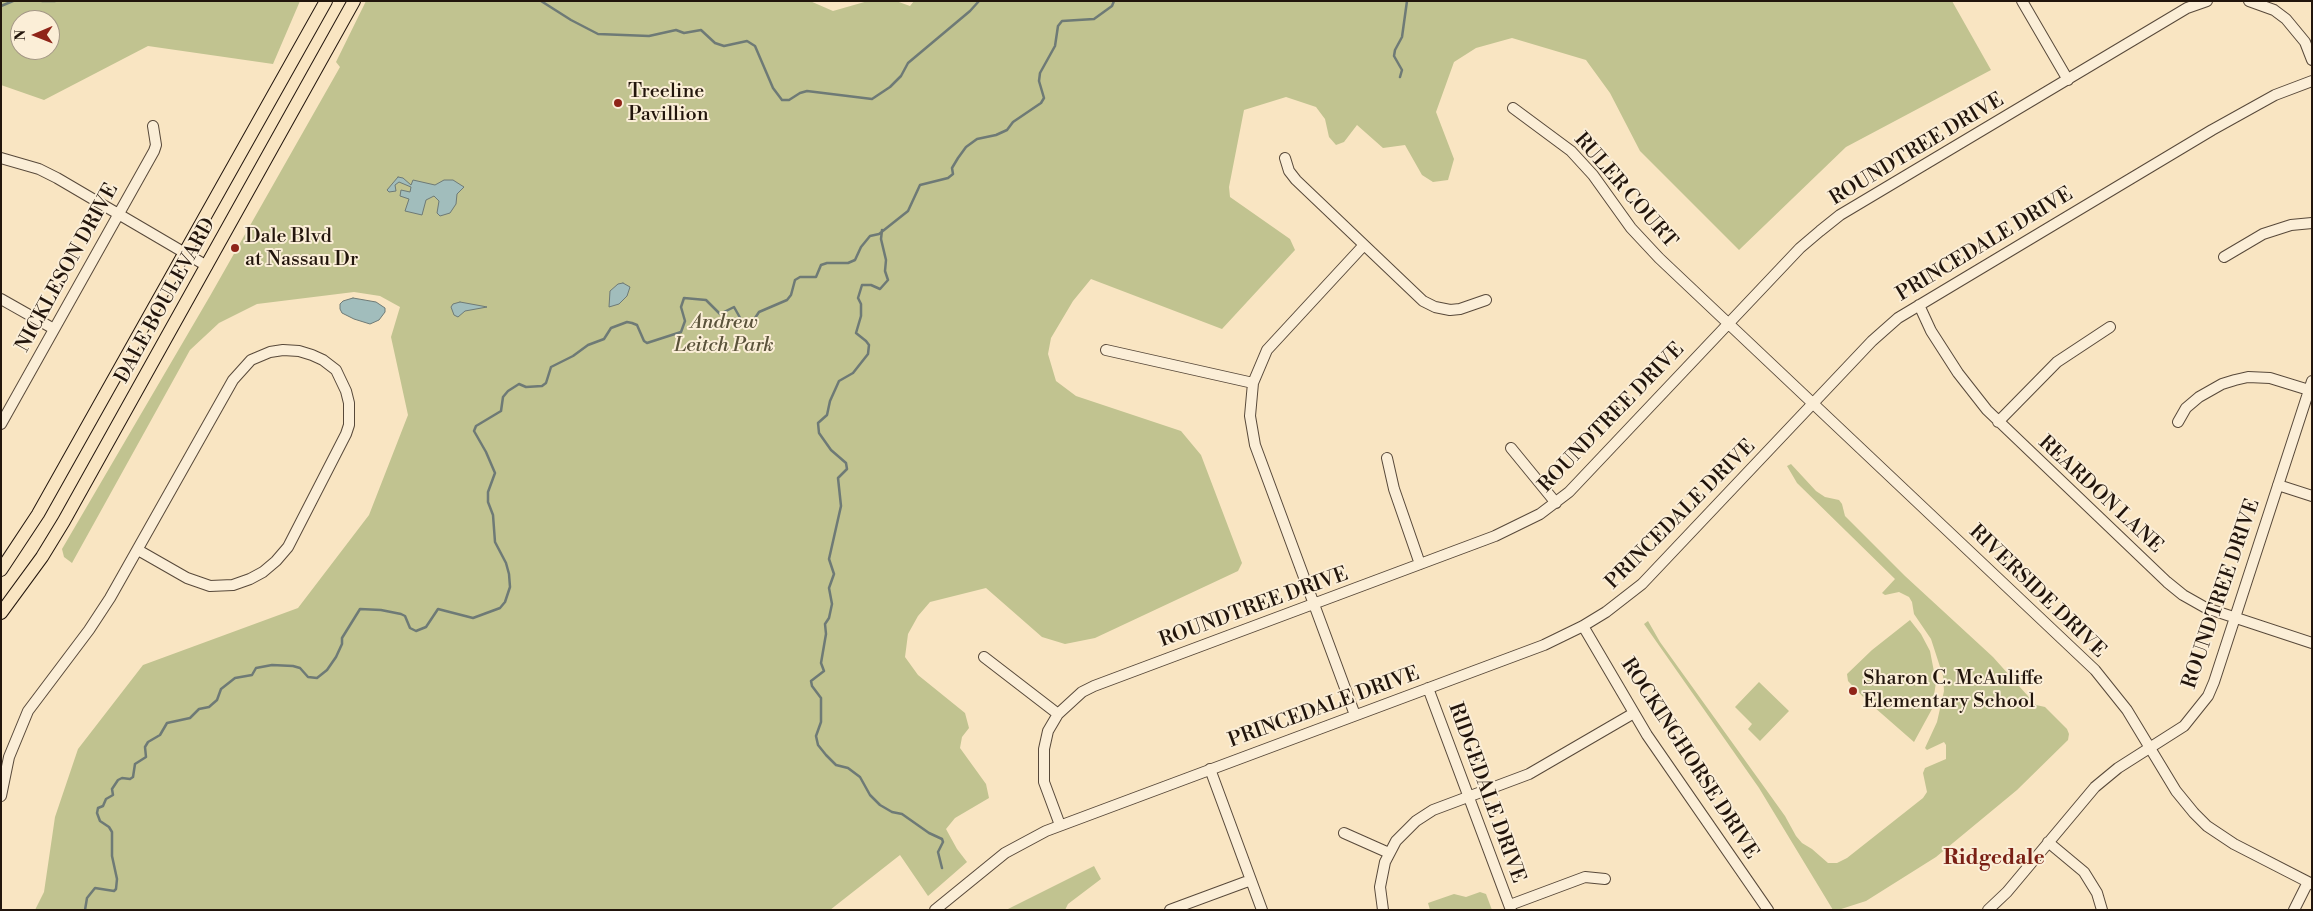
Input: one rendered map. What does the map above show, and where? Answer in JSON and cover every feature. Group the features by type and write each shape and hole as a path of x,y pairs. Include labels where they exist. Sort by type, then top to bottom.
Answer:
{"main road":[{"name":"DALE BOULEVARD","path":"1,570 38,514 326,1"},
{"name":"DALE BOULEVARD","path":"1,613 37,564 64,521 208,266 354,1"}],"street":[{"path":"2022,1 2068,80"},
{"name":"ROUNDTREE DRIVE","path":"1060,825 1044,782 1042,761 1048,731 1058,714 1072,699 1094,686 1523,524 1556,503 1618,441 1800,248 1840,216 2187,8 2207,1"},
{"path":"2249,1 2274,10 2286,18 2300,35 2312,60"},
{"name":"PRINCEDALE DRIVE","path":"935,910 1005,853 1036,835 1544,645 1583,626 1606,612 1642,584 1889,325 1919,305 2244,111 2275,95 2312,81"},
{"name":"RULER COURT","path":"1513,108 1571,151 1592,175 1631,228 1729,323"},
{"name":"NICKLESON DRIVE","path":"1,424 155,149 153,126"},
{"path":"1,158 39,169 119,213 208,266"},
{"path":"1285,158 1289,171 1296,180 1415,295 1429,305 1455,310 1486,300"},
{"path":"2224,258 2270,231 2291,225 2312,223"},
{"path":"1355,715 1255,445 1250,416 1253,383 1262,359 1272,343 1364,245"},
{"path":"1,299 54,329"},
{"name":"REARDON LANE","path":"1919,305 1931,331 1958,373 1998,422 2166,582 2196,604 2312,643"},
{"name":"RIVERSIDE DRIVE","path":"1729,323 2094,670 2127,710 2182,800 2207,826 2234,844 2310,883"},
{"path":"1998,422 2057,362 2110,327"},
{"path":"1106,350 1253,383"},
{"path":"1,796 9,757 28,711 89,630 138,550 233,380 251,360 270,352 299,351 323,360 336,370 346,391 349,403 349,425 346,434 288,547 264,572 233,585 210,586 187,578 138,550"},
{"path":"2178,422 2186,408 2199,397 2222,384 2235,380 2270,378 2311,387"},
{"name":"ROUNDTREE DRIVE","path":"1988,910 2007,892 2103,780 2184,726 2199,709 2214,682 2311,387"},
{"path":"1511,448 1556,503"},
{"path":"1387,458 1394,489 1420,564"},
{"path":"2278,484 2312,496"},
{"name":"ROCKINGHORSE DRIVE","path":"1583,626 1634,713 1768,910"},
{"path":"984,657 1058,714"},
{"name":"RIDGEDALE DRIVE","path":"1428,688 1510,907"},
{"path":"1383,910 1380,898 1381,881 1388,853 1405,830 1416,821 1433,810 1529,774 1634,713"},
{"path":"1210,769 1262,910"},
{"path":"1344,833 1388,853"},
{"path":"2048,842 2084,872 2097,893 2102,910"},
{"path":"1510,907 1585,877 1605,879"},
{"path":"1170,910 1251,880"},
{"path":"2294,910 2310,883"}],"green space":[{"path":"1,1 300,1 273,64 148,46 44,100 1,85"},
{"name":"Andrew Leitch Park","path":"366,1 810,1 833,11 868,1 896,1 910,6 914,1 1952,1 1991,70 1846,147 1739,250 1640,151 1610,93 1586,60 1512,38 1476,48 1454,62 1436,112 1454,159 1448,180 1433,182 1422,175 1405,145 1383,148 1357,125 1344,142 1336,145 1329,137 1325,119 1316,107 1286,97 1244,110 1229,187 1230,197 1290,239 1295,250 1222,329 1091,279 1073,301 1051,338 1048,354 1056,381 1076,396 1181,431 1201,455 1242,563 1238,571 1095,638 1065,644 1042,637 986,588 930,602 918,616 908,634 905,657 918,675 965,713 969,728 962,737 960,748 986,784 989,798 955,818 946,829 967,862 928,896 900,855 830,910 35,910 44,892 55,817 78,749 143,665 298,608 369,515 408,415 391,337 400,307 380,296 354,292 257,304 219,323 190,350 72,563 64,557 62,549 210,296 340,67 336,62"},
{"path":"1791,464 1816,491 1825,497 1839,500 1845,516 1905,576 1993,657 2036,705 2045,707 2067,729 2069,734 2068,740 2017,790 1936,857 1866,901 1838,910 1833,910 1759,788 1644,624 1648,621 1660,642 1785,816 1796,836 1828,863 1837,863 1847,858 1923,798 1927,792 1923,773 1925,768 1946,759 1946,745 1944,742 1927,750 1925,748 1937,722 1944,691 1943,676 1931,639 1914,614 1909,597 1899,592 1885,595 1882,593 1895,579 1797,483 1787,466"},
{"path":"1910,620 1921,634 1930,651 1936,682 1932,709 1914,742 1866,700 1848,681 1847,674 1872,650"},
{"path":"1759,682 1789,711 1760,741 1748,729 1752,724 1735,707"},
{"path":"1094,866 1101,879 1068,904 1065,910 1006,910"},
{"path":"1480,892 1486,894 1492,910 1430,910 1428,903 1454,894 1466,897"}],"water":[{"path":"398,177 403,178 411,185 413,180 435,185 444,180 453,180 464,187 457,194 456,204 450,213 440,216 437,213 439,201 434,196 426,200 422,215 405,211 409,199 400,196 401,190 410,192 411,187 399,182 395,185 396,191 389,192 387,190"},
{"path":"623,283 630,287 627,296 619,304 609,307 610,291 618,284"},
{"path":"353,298 376,302 385,308 385,312 379,320 370,324 354,319 342,313 340,309 340,304 343,301"},
{"path":"460,302 487,307 465,311 458,317 454,315 451,307 453,304"}],"waterway":[{"path":"1,6 13,1"},
{"path":"42,1 55,1"},
{"path":"541,1 598,34 649,36 676,30 684,33 701,30 715,43 724,46 747,41 755,46 773,88 782,100 789,100 807,91 872,99 890,87 901,76 908,63 970,11 979,1"},
{"path":"85,910 87,898 95,888 114,891 116,889 117,879 112,856 112,832 109,827 100,821 97,813 98,808 103,806 106,799 113,795 112,789 118,780 133,777 135,764 146,757 145,747 148,742 160,735 167,723 190,718 199,709 209,707 217,700 221,689 235,678 252,675 256,668 272,665 293,666 300,668 308,677 317,678 327,670 336,657 342,644 342,638 360,609 381,610 401,614 405,616 410,628 416,631 426,627 438,609 473,618 500,608 505,602 510,587 509,574 506,563 495,542 493,515 488,502 488,492 495,473 474,431 476,426 501,411 503,397 508,391 519,384 526,387 542,386 546,383 551,367 573,356 588,345 604,339 611,328 627,322 637,325 644,341 647,343 681,332 685,321 681,307 684,298 706,300 720,314 734,307 743,323 747,323 753,321 759,312 787,300 791,295 795,280 800,277 816,277 821,265 827,263 848,263 855,260 861,247 870,236 879,234 908,211 920,185 948,178 953,174 952,168 966,147 977,139 996,135 1007,130 1013,122 1041,103 1044,98 1039,81 1040,73 1055,46 1058,26 1062,21 1094,19 1112,6 1114,1"},
{"path":"1400,77 1402,70 1394,56 1402,37 1407,1"},
{"path":"882,230 881,239 888,280 880,289 871,285 862,285 858,298 861,304 861,316 856,333 869,345 868,354 853,373 839,381 830,401 827,415 818,423 819,433 831,450 846,463 847,469 838,478 841,506 829,559 834,574 829,588 832,604 829,618 825,624 826,634 821,663 824,671 811,681 812,686 821,698 821,722 816,736 818,745 826,755 836,765 848,768 860,777 870,795 880,805 892,812 902,814 929,833 942,839 943,842 938,852 942,868"}],"place":[{"name":"Treeline Pavillion","path":"618,103"},
{"name":"Dale Blvd at Nassau Dr","path":"235,248"},
{"name":"Sharon C. McAuliffe Elementary School","path":"1853,691"}],"district":[{"name":"Ridgedale","path":"1994,859"}]}
